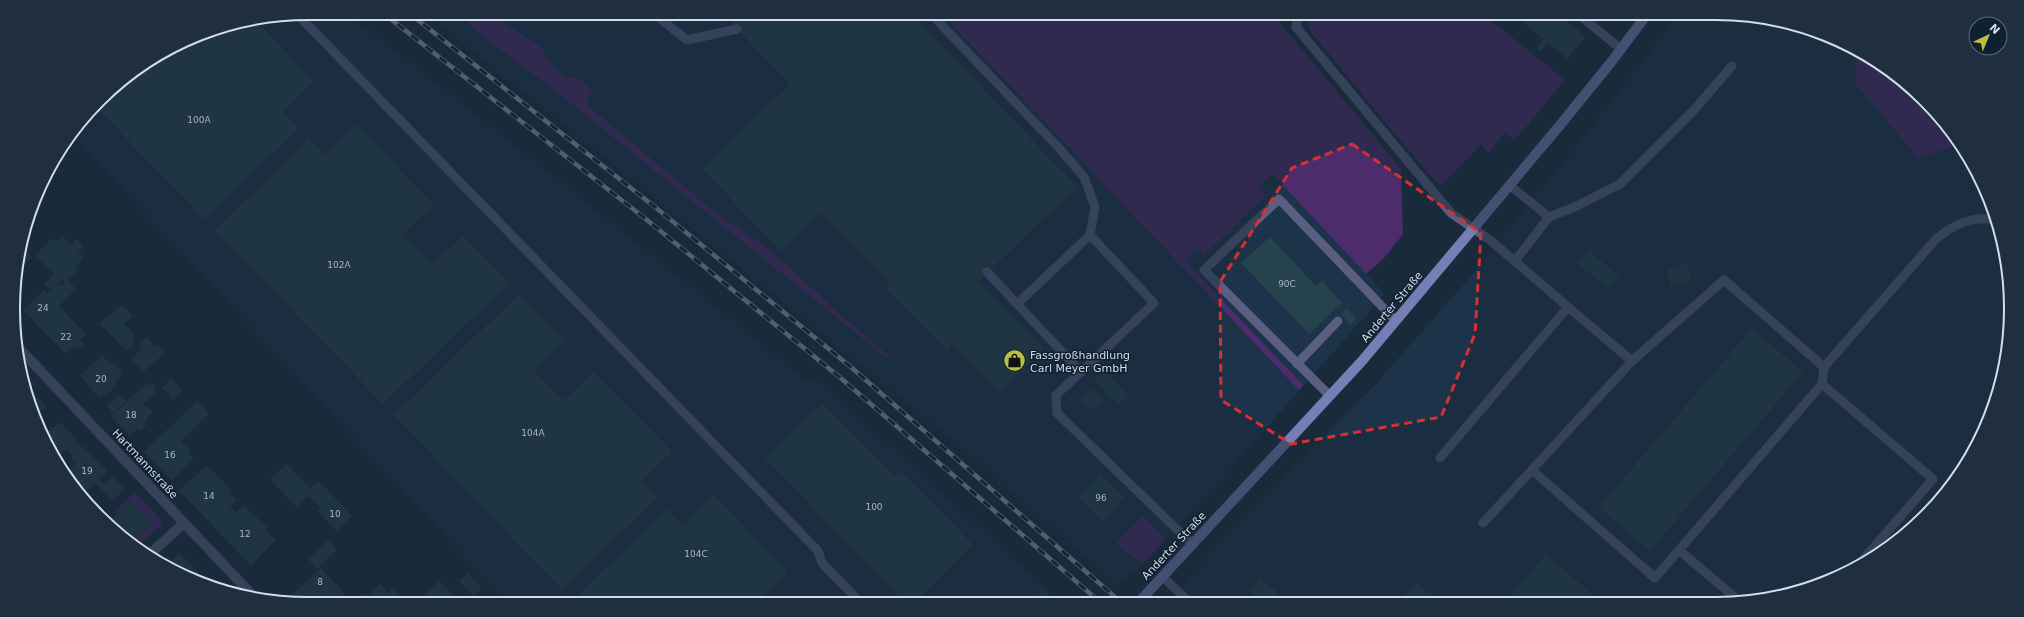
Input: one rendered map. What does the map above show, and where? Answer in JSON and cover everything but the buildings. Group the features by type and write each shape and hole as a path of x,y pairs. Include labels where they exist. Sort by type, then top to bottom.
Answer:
{"main road":[{"name":"Anderter Straße","path":"1143,597 1330,396 1396,321 1621,49 1643,20"}],"street":[{"name":"Hartmannstraße","path":"23,353 247,590"},
{"path":"153,551 184,523"}],"lane":[{"path":"303,20 818,551 822,563 855,597"},
{"path":"662,20 687,40 737,29"},
{"path":"937,20 1060,149 1084,177 1095,207 1090,235 1017,304"},
{"path":"1297,20 1296,26 1451,213 1472,229 1490,240 1632,361"},
{"path":"1586,20 1621,49"},
{"path":"1515,261 1549,217 1577,206 1620,184 1694,110 1732,66"},
{"path":"1509,185 1549,217"},
{"path":"1330,396 1204,270 1279,199 1396,321"},
{"path":"1532,470 1654,578 1822,384 1824,366 1936,239 1948,229 1965,221 1984,217 1990,218"},
{"path":"1090,235 1154,303 1056,396 1057,413 1193,545"},
{"path":"988,272 1081,372"},
{"path":"1482,523 1632,361 1724,280 1824,366"},
{"path":"1440,458 1568,307"},
{"path":"1297,364 1338,321"},
{"path":"1822,384 1933,479 1870,552"},
{"path":"1678,550 1732,596"},
{"path":"1163,577 1184,597"}],"highlighted area":[{"path":"1352,144 1481,233 1475,334 1441,417 1291,444 1221,400 1220,282 1292,168"}],"shaded area":[{"path":"356,20 562,183 809,383 814,378 1056,597 502,597 76,138 104,104 148,69 221,34 234,30 271,22"},
{"path":"435,20 948,20 1180,265 1272,174 1385,294 1204,498 1140,567 1117,585 963,448"},
{"path":"464,20 498,20 542,47 545,57 563,75 581,80 593,90 587,99 588,106 717,214 762,244 791,268 836,311 889,356 888,359 557,92 489,41"},
{"path":"948,20 1276,20 1401,169 1403,234 1386,256 1366,274 1272,174 1258,188 1266,196 1204,255 1197,249 1185,261 1303,385 1299,390"},
{"path":"1309,20 1491,20 1565,80 1515,140 1504,133 1489,153 1481,144 1440,186 1404,145 1311,32 1308,26"},
{"path":"1674,20 1753,22 1808,35 1860,59 1876,69 1906,92 1920,104 1932,118 1955,148 1965,164 1989,216 2002,271 2004,308 2002,346 1989,401 1974,436 1955,469 1920,513 1876,548 1843,567 1808,582 1753,595 1716,597 1171,597 1221,541 1373,387 1471,276 1650,53"},
{"path":"1855,56 1891,80 1920,104 1953,146 1919,159 1856,84"},
{"path":"135,492 161,520 161,525 141,543 136,539 152,523 130,501 116,514 114,512"},
{"path":"1142,516 1166,539 1142,564 1116,544"}],"railway":[{"path":"392,20 647,220 843,380 1094,597"},
{"path":"418,20 655,207 852,368 1115,597"}],"place":[{"name":"Fassgroßhandlung Carl Meyer GmbH","path":"1014,361"}]}
